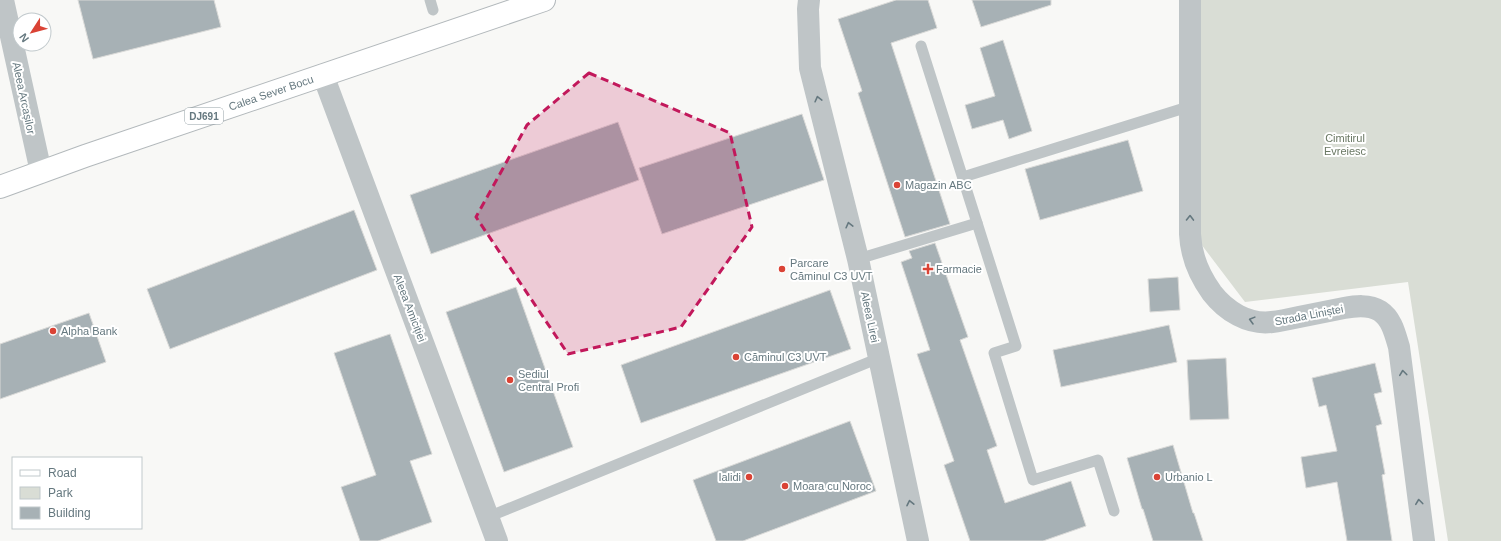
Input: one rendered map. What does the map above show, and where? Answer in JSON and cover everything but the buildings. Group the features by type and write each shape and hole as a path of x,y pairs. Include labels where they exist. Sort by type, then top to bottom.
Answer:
{"main road":[{"name":"Calea Sever Bocu","path":"0,187 85,156 544,0"}],"street":[{"name":"Aleea Arcașilor","path":"3,0 41,172"},
{"name":"Aleea Lirei","path":"809,0 810,68 858,260 918,541"},
{"name":"Strada Liniștei","path":"1190,0 1190,248 1194,263 1204,282 1219,302 1235,314 1252,321 1271,323 1360,305 1378,310 1388,318 1395,331 1399,347 1424,541"},
{"name":"Aleea Amiciției","path":"323,75 497,541"}],"lane":[{"path":"921,46 1016,346 994,353 1033,480 1098,460 1114,510"},
{"path":"963,177 1191,106"},
{"path":"858,260 977,223"},
{"path":"488,517 879,358"}],"highlighted area":[{"path":"589,73 730,133 752,227 681,327 568,354 476,217 527,125"}],"green space":[{"name":"Cimitirul Evreiesc","path":"1199,0 1501,0 1501,541 1448,541 1408,282 1245,302 1201,244"}],"place":[{"name":"Magazin ABC","path":"897,185"},
{"name":"Parcare Căminul C3 UVT","path":"782,269"},
{"name":"Farmacie","path":"928,269"},
{"name":"Alpha Bank","path":"53,331"},
{"name":"Căminul C3 UVT","path":"736,357"},
{"name":"Sediul Central Profi","path":"510,380"},
{"name":"Ialidi","path":"749,477"},
{"name":"Urbanio L","path":"1157,477"},
{"name":"Moara cu Noroc","path":"785,486"}]}
